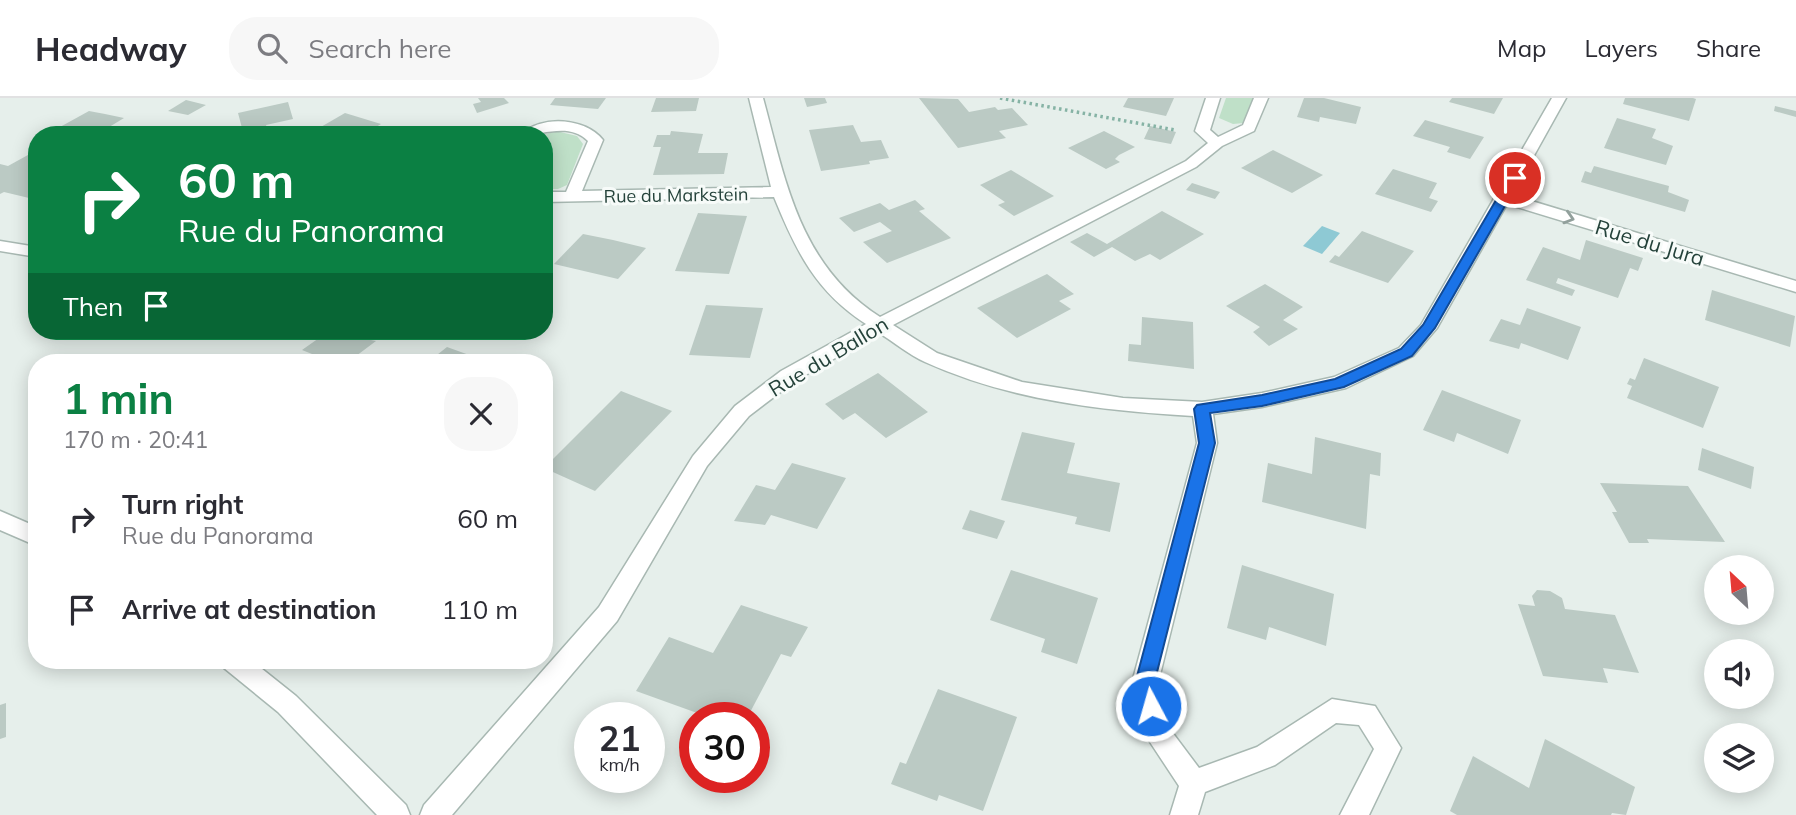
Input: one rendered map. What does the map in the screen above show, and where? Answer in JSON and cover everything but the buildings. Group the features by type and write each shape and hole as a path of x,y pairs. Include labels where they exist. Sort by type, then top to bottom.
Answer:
{"street":[{"path":"756,98 780,192 801,242 822,276 849,305 930,356 1020,388 1123,405 1202,409 1262,400 1339,383 1406,352 1428,328 1559,98"},
{"path":"1213,98 1202,131 1217,143"},
{"name":"Rue du Ballon","path":"434,815 608,614 700,461 742,411 788,376 879,325 1191,164 1217,143 1249,128 1261,98"},
{"name":"Rue du Markstein","path":"553,126 587,131 596,140 572,197"},
{"name":"Rue du Markstein","path":"553,197 780,192"},
{"name":"Rue du Jura","path":"1504,198 1796,287"},
{"path":"0,246 28,251"},
{"path":"1194,783 1157,733 1146,680 1207,443 1202,409"},
{"path":"0,520 28,533"},
{"path":"244,669 287,704 396,815"},
{"path":"1194,783 1266,756 1332,711 1366,714 1388,748 1354,815"},
{"path":"1184,815 1194,783"}],"path":[{"path":"1000,98 1186,132 1202,131"}],"green space":[{"path":"1226,98 1255,98 1244,123 1233,124 1219,118"},
{"path":"553,132 577,136 583,144 567,185 558,189 553,189"}],"water":[{"path":"1322,226 1340,233 1322,254 1303,246"}],"route":[{"path":"1151,706 1146,680 1207,443 1202,409 1262,400 1339,383 1406,352 1428,328 1515,178"}]}
